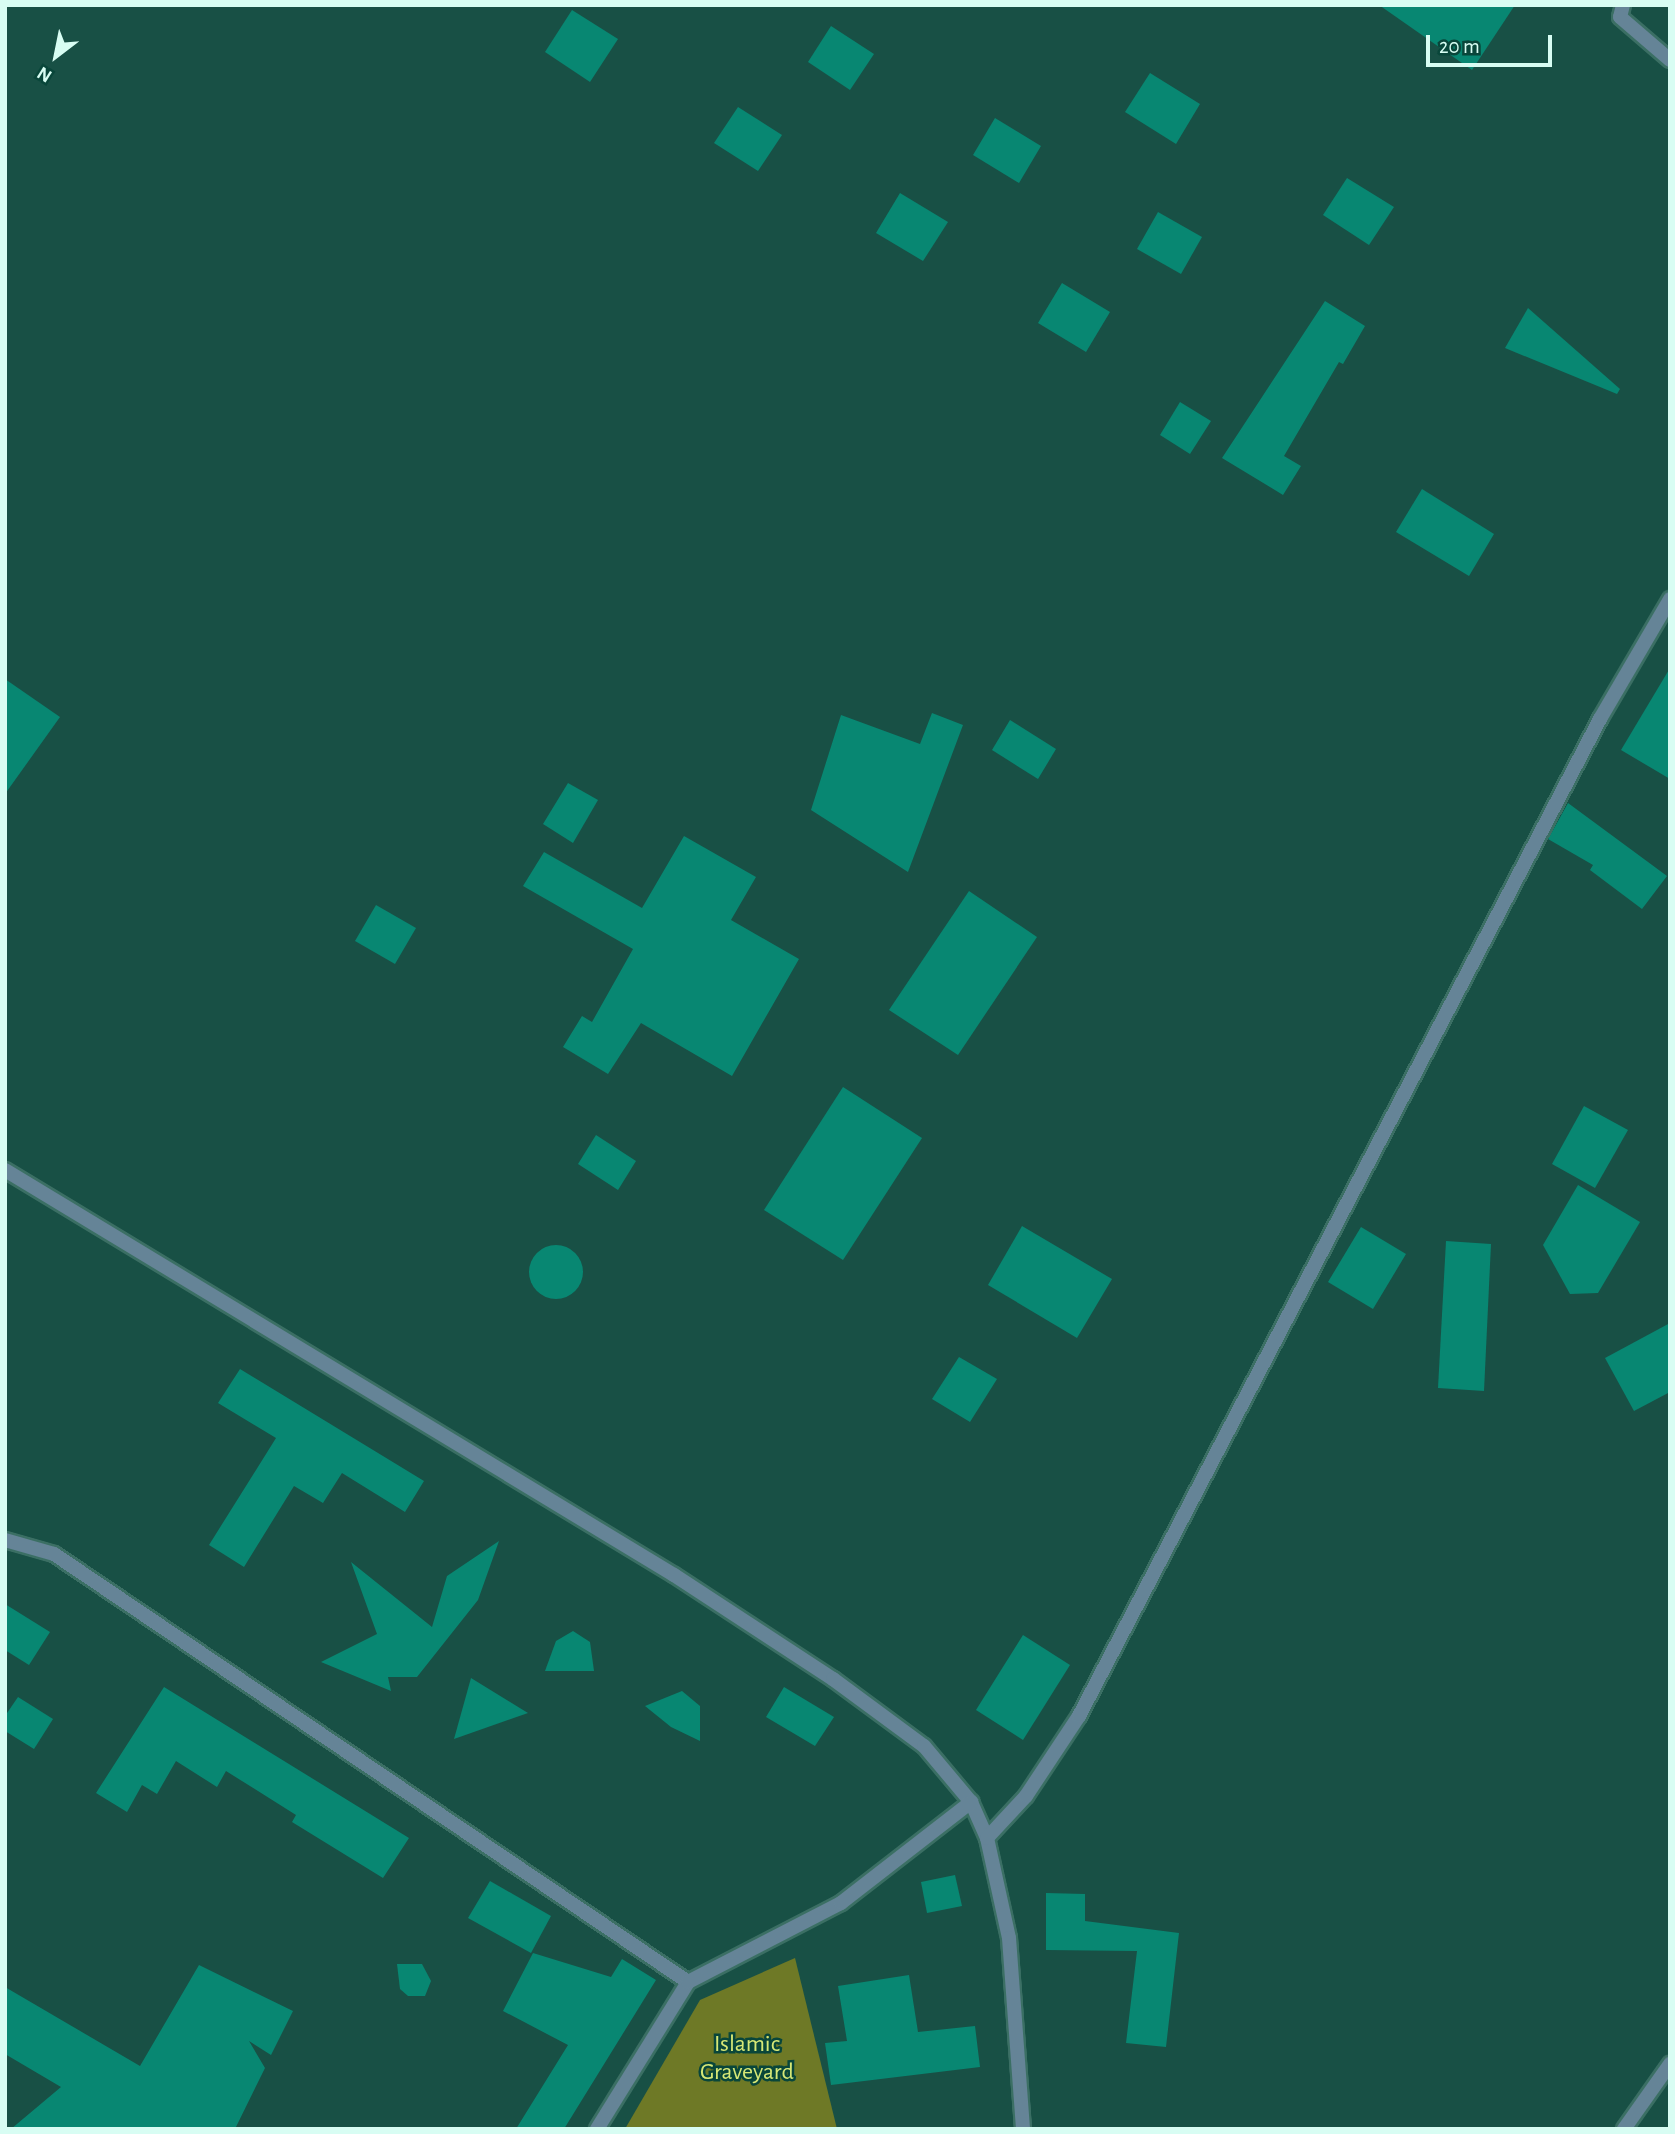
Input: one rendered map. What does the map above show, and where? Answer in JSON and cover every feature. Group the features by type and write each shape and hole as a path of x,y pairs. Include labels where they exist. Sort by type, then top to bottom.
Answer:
{"street":[{"path":"1623,5 1620,16 1670,60"},
{"path":"987,1838 1026,1796 1079,1716 1594,731 1670,599"},
{"path":"5,1170 674,1574 833,1679 924,1746 971,1802 987,1838 1009,1938 1023,2129"},
{"path":"5,1540 54,1554 688,1982"},
{"path":"597,2129 688,1982 841,1903 922,1844 971,1802"},
{"path":"1624,2129 1670,2064"}],"green space":[{"name":"Islamic Graveyard","path":"795,1958 837,2129 625,2129 700,2000"}],"building":[{"path":"1379,5 1515,5 1472,70"},
{"path":"572,10 618,39 590,82 545,52"},
{"path":"831,26 874,54 850,90 808,62"},
{"path":"1150,73 1200,104 1176,144 1125,112"},
{"path":"738,107 782,135 758,171 714,143"},
{"path":"995,118 1041,146 1019,183 973,155"},
{"path":"1347,178 1394,207 1369,245 1323,215"},
{"path":"900,193 948,222 923,261 876,233"},
{"path":"1158,212 1202,237 1181,274 1137,249"},
{"path":"1062,283 1110,312 1086,352 1038,323"},
{"path":"1325,301 1365,326 1343,364 1339,362 1284,456 1301,466 1283,495 1222,458"},
{"path":"1528,308 1620,389 1617,394 1505,348"},
{"path":"1180,402 1211,421 1190,454 1160,435"},
{"path":"1422,489 1494,534 1469,576 1396,532"},
{"path":"1670,668 1670,779 1621,750"},
{"path":"5,679 60,717 5,794"},
{"path":"932,713 963,725 908,872 811,810 841,715 920,744"},
{"path":"1010,720 1056,749 1038,779 992,750"},
{"path":"568,783 598,800 573,843 543,824"},
{"path":"1568,803 1667,876 1642,909 1590,870 1593,865 1548,839"},
{"path":"684,836 756,877 731,920 799,959 732,1076 641,1023 608,1074 563,1047 582,1016 592,1022 633,949 523,886 544,852 642,908"},
{"path":"969,891 1037,937 958,1055 889,1010"},
{"path":"376,905 416,928 395,964 355,941"},
{"path":"843,1087 922,1138 843,1260 764,1210"},
{"path":"1584,1106 1628,1130 1595,1188 1552,1164"},
{"path":"596,1135 636,1161 618,1190 578,1164"},
{"path":"1578,1185 1640,1222 1598,1293 1570,1294 1543,1245"},
{"path":"1022,1226 1112,1279 1077,1338 988,1285"},
{"path":"1361,1227 1406,1254 1373,1309 1328,1282"},
{"path":"1446,1241 1491,1244 1484,1391 1438,1388"},
{"path":"556,1245 575,1253 583,1272 575,1291 556,1299 537,1291 529,1272 537,1253"},
{"path":"1670,1323 1670,1392 1634,1411 1605,1358"},
{"path":"959,1357 997,1379 970,1422 932,1399"},
{"path":"240,1369 424,1481 405,1512 342,1473 323,1503 294,1486 244,1567 209,1545 276,1438 218,1403"},
{"path":"499,1541 478,1600 417,1677 388,1677 391,1691 321,1662 377,1634 351,1562 432,1627 447,1576"},
{"path":"5,1604 50,1632 29,1665 5,1650"},
{"path":"573,1631 590,1642 594,1671 545,1671 556,1641"},
{"path":"1023,1635 1070,1665 1023,1740 976,1710"},
{"path":"471,1678 528,1713 454,1739"},
{"path":"164,1687 409,1838 383,1878 292,1822 296,1815 226,1771 217,1787 176,1761 157,1794 142,1785 127,1812 96,1793"},
{"path":"784,1687 834,1717 815,1746 766,1717"},
{"path":"682,1691 700,1706 700,1741 671,1727 645,1706"},
{"path":"18,1697 53,1719 34,1749 5,1731 5,1716"},
{"path":"955,1875 962,1906 927,1913 921,1882"},
{"path":"490,1881 551,1916 531,1953 468,1918"},
{"path":"1046,1893 1085,1894 1085,1921 1179,1933 1166,2047 1126,2043 1137,1951 1046,1950"},
{"path":"533,1953 611,1977 622,1959 656,1980 564,2129 516,2129 568,2045 503,2011"},
{"path":"397,1964 422,1964 431,1981 425,1996 408,1996 400,1989"},
{"path":"199,1965 293,2011 271,2055 249,2041 265,2068 235,2129 11,2129 61,2087 5,2054 5,1987 140,2066"},
{"path":"909,1975 918,2032 975,2026 980,2067 831,2085 825,2043 847,2041 838,1986"}]}
